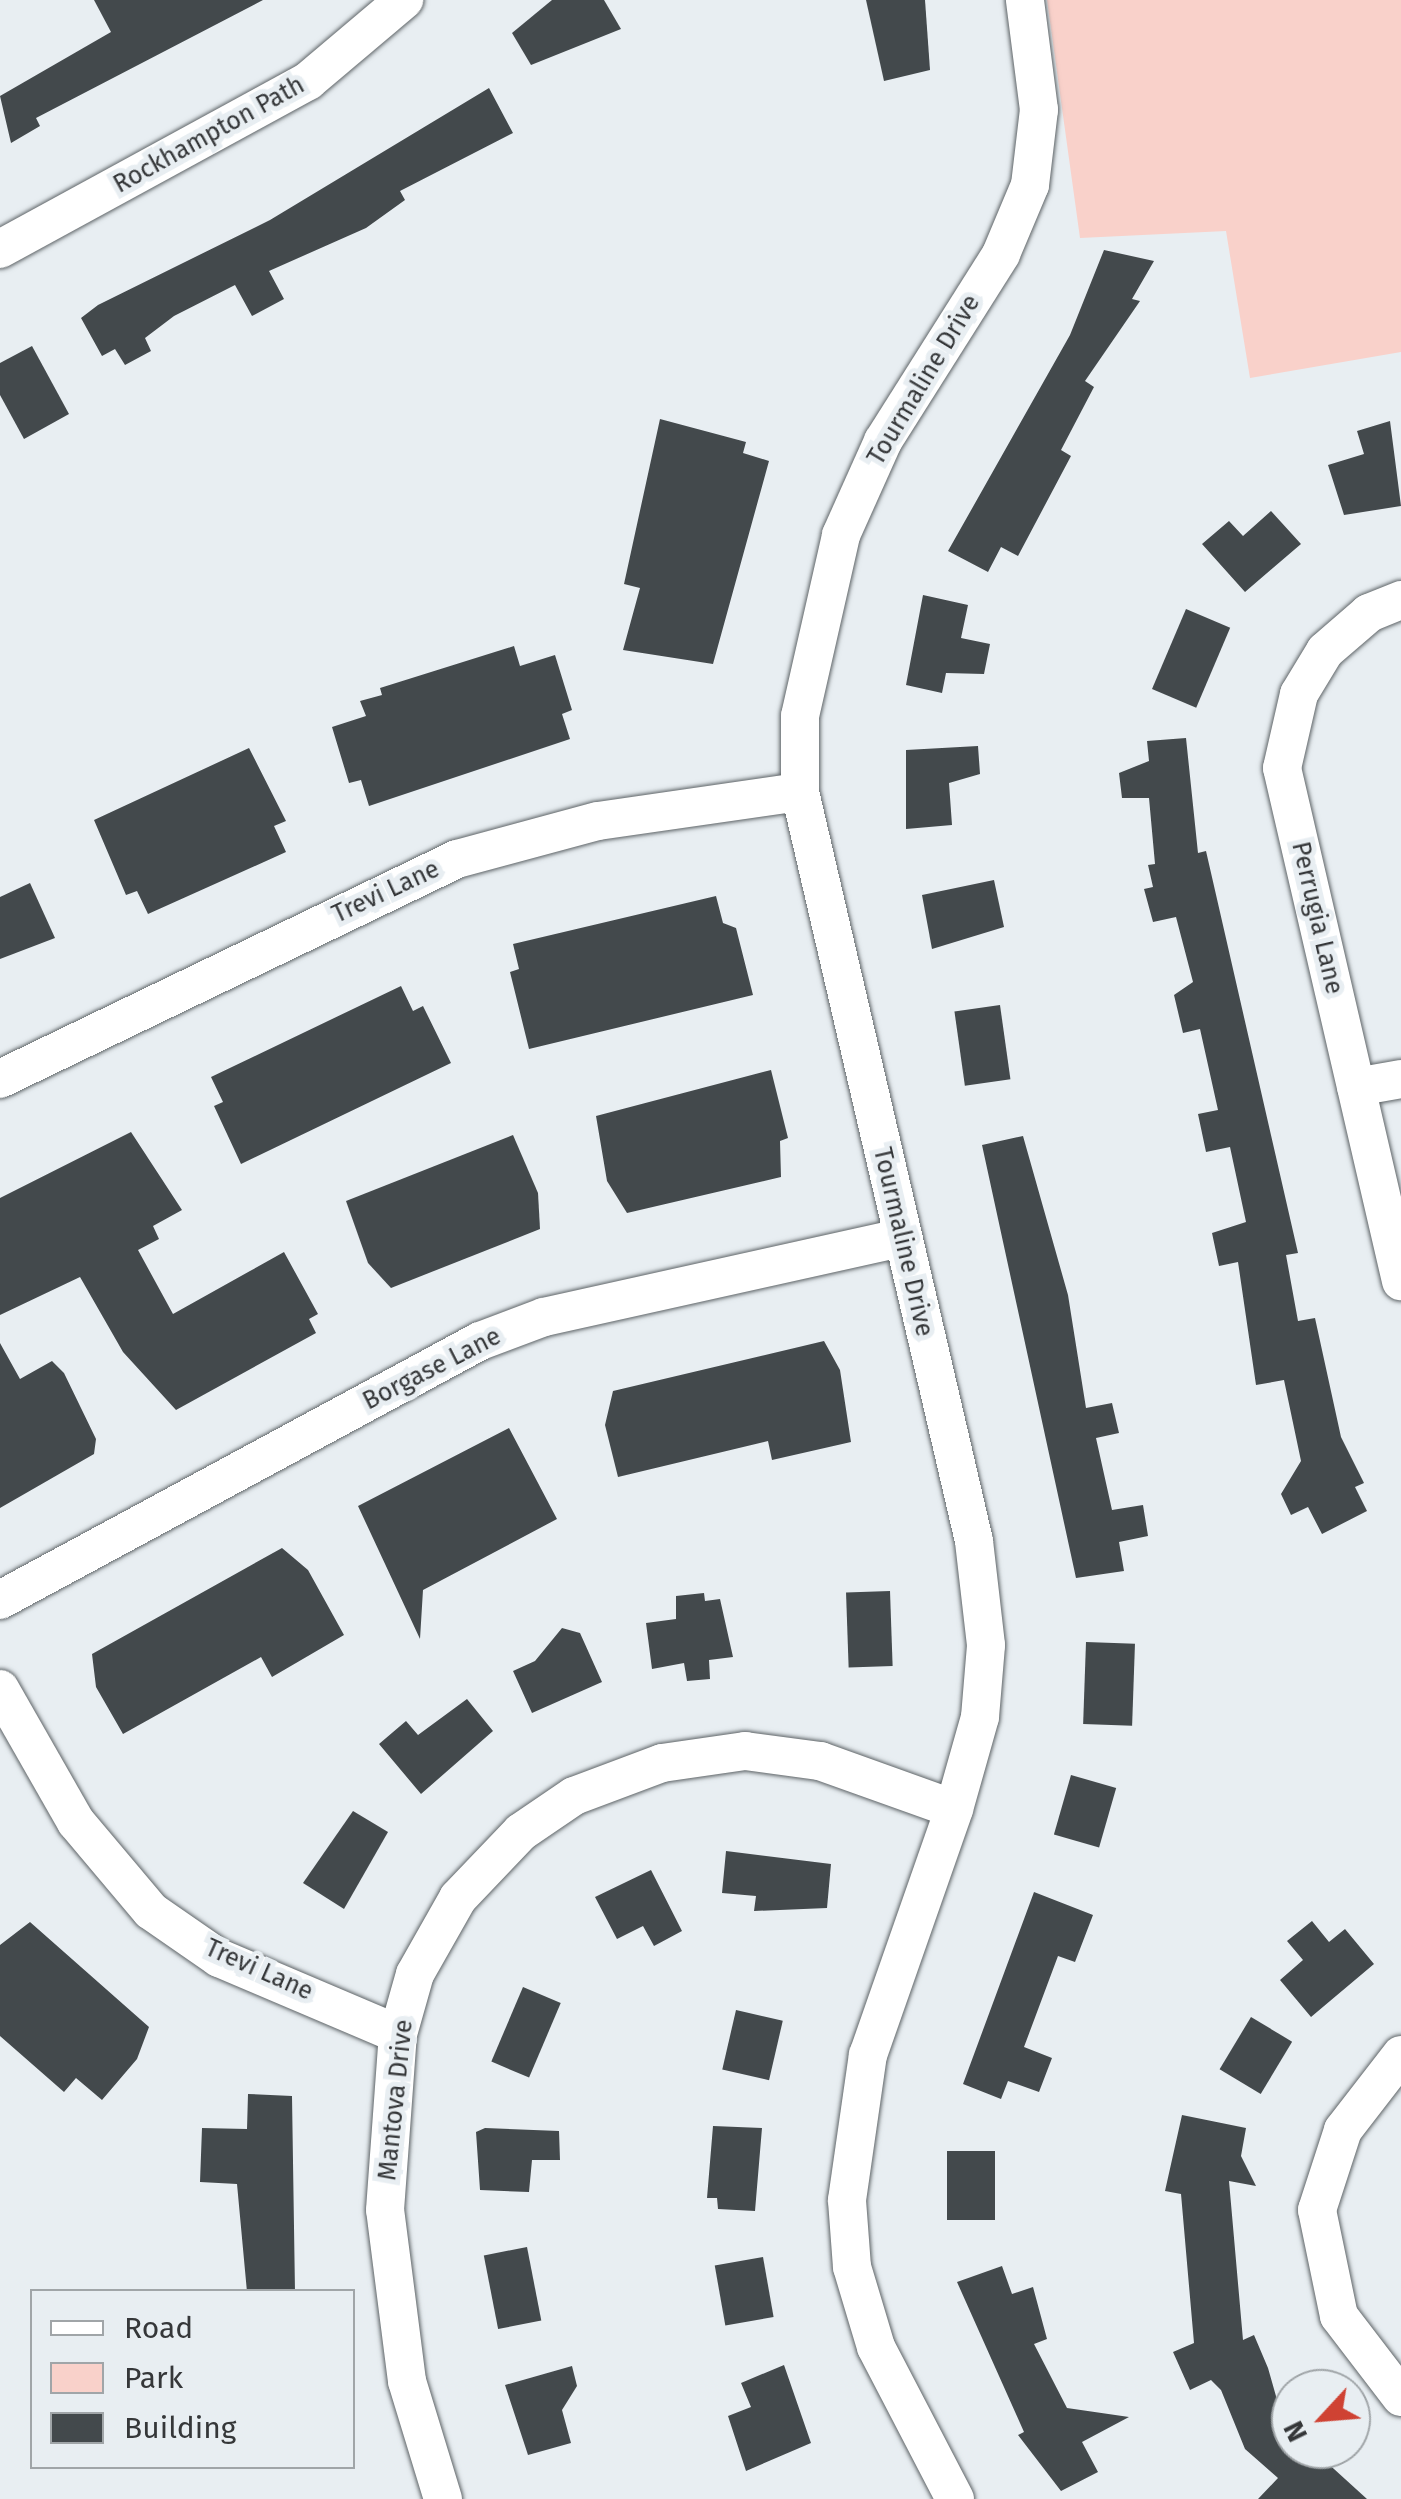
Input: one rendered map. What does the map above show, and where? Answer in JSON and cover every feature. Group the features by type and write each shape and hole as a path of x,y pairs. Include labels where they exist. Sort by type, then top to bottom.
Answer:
{"street":[{"name":"Rockhampton Path","path":"0,250 308,81 404,0"},
{"name":"Tourmaline Drive","path":"955,2499 876,2347 852,2268 847,2200 868,2054 954,1809 980,1717 986,1645 974,1541 800,792 805,674 842,535 883,441 1001,254 1030,186 1038,110 1024,0"},
{"name":"Perrugia Lane","path":"1401,600 1324,651 1299,694 1282,768 1401,1281"},
{"name":"Trevi Lane","path":"0,1079 457,859 598,821 800,792"},
{"path":"1356,1086 1401,1079"},
{"name":"Borgase Lane","path":"0,1600 480,1340 544,1317 901,1238"},
{"name":"Trevi Lane","path":"0,1689 76,1822 151,1911 219,1958 398,2034"},
{"name":"Mantova Drive","path":"443,2499 388,2287 398,2034 414,1974 458,1898 522,1832 574,1796 662,1763 746,1751 820,1761 954,1809"},
{"path":"1401,2054 1344,2130 1318,2210 1339,2316 1401,2397"}],"green space":[{"path":"1047,0 1401,0 1401,352 1250,378 1226,231 1080,238"}],"building":[{"path":"94,0 263,0 36,118 40,126 11,143 0,96 111,32"},
{"path":"552,0 604,0 621,29 531,65 512,33"},
{"path":"866,0 925,0 930,70 884,81"},
{"path":"489,88 513,133 400,191 405,200 366,228 269,271 284,299 252,316 235,285 174,316 145,338 151,351 125,365 115,349 102,356 81,318 98,305 270,220"},
{"path":"1104,250 1154,261 1132,299 1140,301 1085,381 1094,387 1061,450 1071,456 1018,556 1001,547 988,572 948,551 1070,335"},
{"path":"32,346 69,414 24,439 0,395 0,363"},
{"path":"660,419 746,442 743,453 769,461 713,664 623,650 640,588 624,584"},
{"path":"1390,421 1401,506 1344,515 1328,465 1364,454 1357,431"},
{"path":"1271,511 1301,544 1245,592 1202,544 1229,521 1243,536"},
{"path":"923,595 968,605 961,638 990,644 984,674 946,673 942,693 906,685"},
{"path":"1186,609 1230,628 1196,708 1152,689"},
{"path":"514,646 520,666 555,655 572,710 562,714 570,739 369,806 361,780 349,783 332,727 366,716 360,701 382,695 380,688"},
{"path":"1186,738 1198,853 1206,851 1298,1253 1286,1255 1298,1321 1315,1318 1341,1437 1364,1483 1355,1487 1367,1511 1322,1534 1308,1507 1291,1515 1281,1494 1301,1461 1284,1380 1256,1385 1238,1262 1219,1266 1212,1233 1246,1222 1230,1147 1206,1152 1198,1114 1218,1110 1200,1029 1183,1033 1174,995 1193,982 1176,917 1153,922 1144,889 1153,887 1148,865 1155,864 1149,798 1122,798 1119,773 1149,761 1147,741"},
{"path":"978,746 980,774 949,783 952,825 906,829 906,750"},
{"path":"249,748 286,821 274,826 286,852 148,914 137,891 126,895 94,820"},
{"path":"994,880 1004,927 932,949 922,895"},
{"path":"30,883 55,938 0,959 0,897"},
{"path":"716,896 723,923 736,928 753,995 529,1049 510,972 519,969 513,944"},
{"path":"401,986 413,1011 423,1006 451,1063 241,1164 214,1106 223,1102 211,1077"},
{"path":"1000,1005 1010,1079 965,1086 954,1011"},
{"path":"771,1070 788,1138 780,1141 781,1177 627,1213 607,1181 596,1116"},
{"path":"131,1132 182,1210 153,1226 159,1239 138,1250 173,1314 284,1252 318,1314 309,1319 316,1333 176,1410 123,1352 80,1277 0,1315 0,1198"},
{"path":"513,1135 538,1193 540,1229 391,1288 368,1263 346,1201"},
{"path":"1023,1136 1068,1295 1086,1408 1112,1403 1119,1433 1096,1438 1112,1510 1143,1505 1148,1536 1119,1542 1124,1571 1076,1578 982,1145"},
{"path":"824,1341 840,1370 851,1442 772,1460 768,1441 618,1477 605,1425 613,1391"},
{"path":"0,1343 20,1379 52,1361 64,1373 96,1439 94,1454 0,1508"},
{"path":"509,1428 557,1519 423,1590 420,1639 358,1506"},
{"path":"282,1548 308,1570 344,1635 272,1677 261,1657 123,1734 96,1687 92,1654"},
{"path":"890,1591 893,1666 849,1667 846,1593"},
{"path":"704,1593 705,1601 720,1599 733,1657 709,1660 710,1679 687,1681 684,1663 652,1669 646,1623 676,1619 676,1596"},
{"path":"562,1628 580,1633 602,1682 532,1713 513,1671 535,1661"},
{"path":"1086,1642 1135,1644 1132,1726 1083,1724"},
{"path":"467,1699 493,1731 421,1794 379,1744 406,1721 418,1735"},
{"path":"1071,1775 1116,1788 1099,1848 1054,1835"},
{"path":"353,1811 388,1832 344,1909 303,1883"},
{"path":"726,1851 831,1864 827,1908 754,1911 756,1896 722,1893"},
{"path":"651,1870 682,1931 654,1946 643,1926 617,1939 595,1897"},
{"path":"1034,1892 1093,1915 1075,1962 1058,1956 1024,2047 1052,2058 1039,2092 1008,2081 1001,2099 963,2084"},
{"path":"1312,1921 1329,1942 1345,1929 1374,1964 1311,2017 1280,1980 1303,1960 1287,1941"},
{"path":"30,1922 149,2027 137,2059 102,2100 76,2078 64,2092 0,2036 0,1945"},
{"path":"523,1987 561,2003 529,2078 491,2062"},
{"path":"736,2010 783,2021 769,2080 722,2069"},
{"path":"1251,2017 1292,2042 1261,2094 1220,2069"},
{"path":"248,2094 292,2096 295,2289 247,2289 237,2184 200,2182 202,2128 247,2129"},
{"path":"1182,2115 1246,2128 1241,2156 1256,2186 1229,2181 1243,2340 1254,2335 1271,2379 1271,2469 1334,2469 1367,2499 1258,2499 1278,2478 1245,2449 1221,2390 1211,2380 1190,2390 1173,2352 1194,2343 1181,2194 1165,2191"},
{"path":"713,2126 762,2128 755,2211 718,2209 717,2198 707,2198"},
{"path":"485,2128 559,2131 560,2160 532,2160 529,2192 480,2190 476,2132"},
{"path":"947,2151 995,2151 995,2220 947,2220"},
{"path":"527,2247 541,2321 498,2329 484,2255"},
{"path":"763,2257 774,2317 725,2326 715,2266"},
{"path":"1002,2266 1012,2294 1033,2287 1047,2339 1034,2344 1067,2408 1129,2417 1082,2442 1098,2472 1061,2491 1018,2435 1024,2432 957,2282"},
{"path":"784,2365 811,2443 746,2471 728,2416 751,2407 741,2383"},
{"path":"572,2366 577,2386 562,2410 571,2443 528,2455 505,2385"}]}
